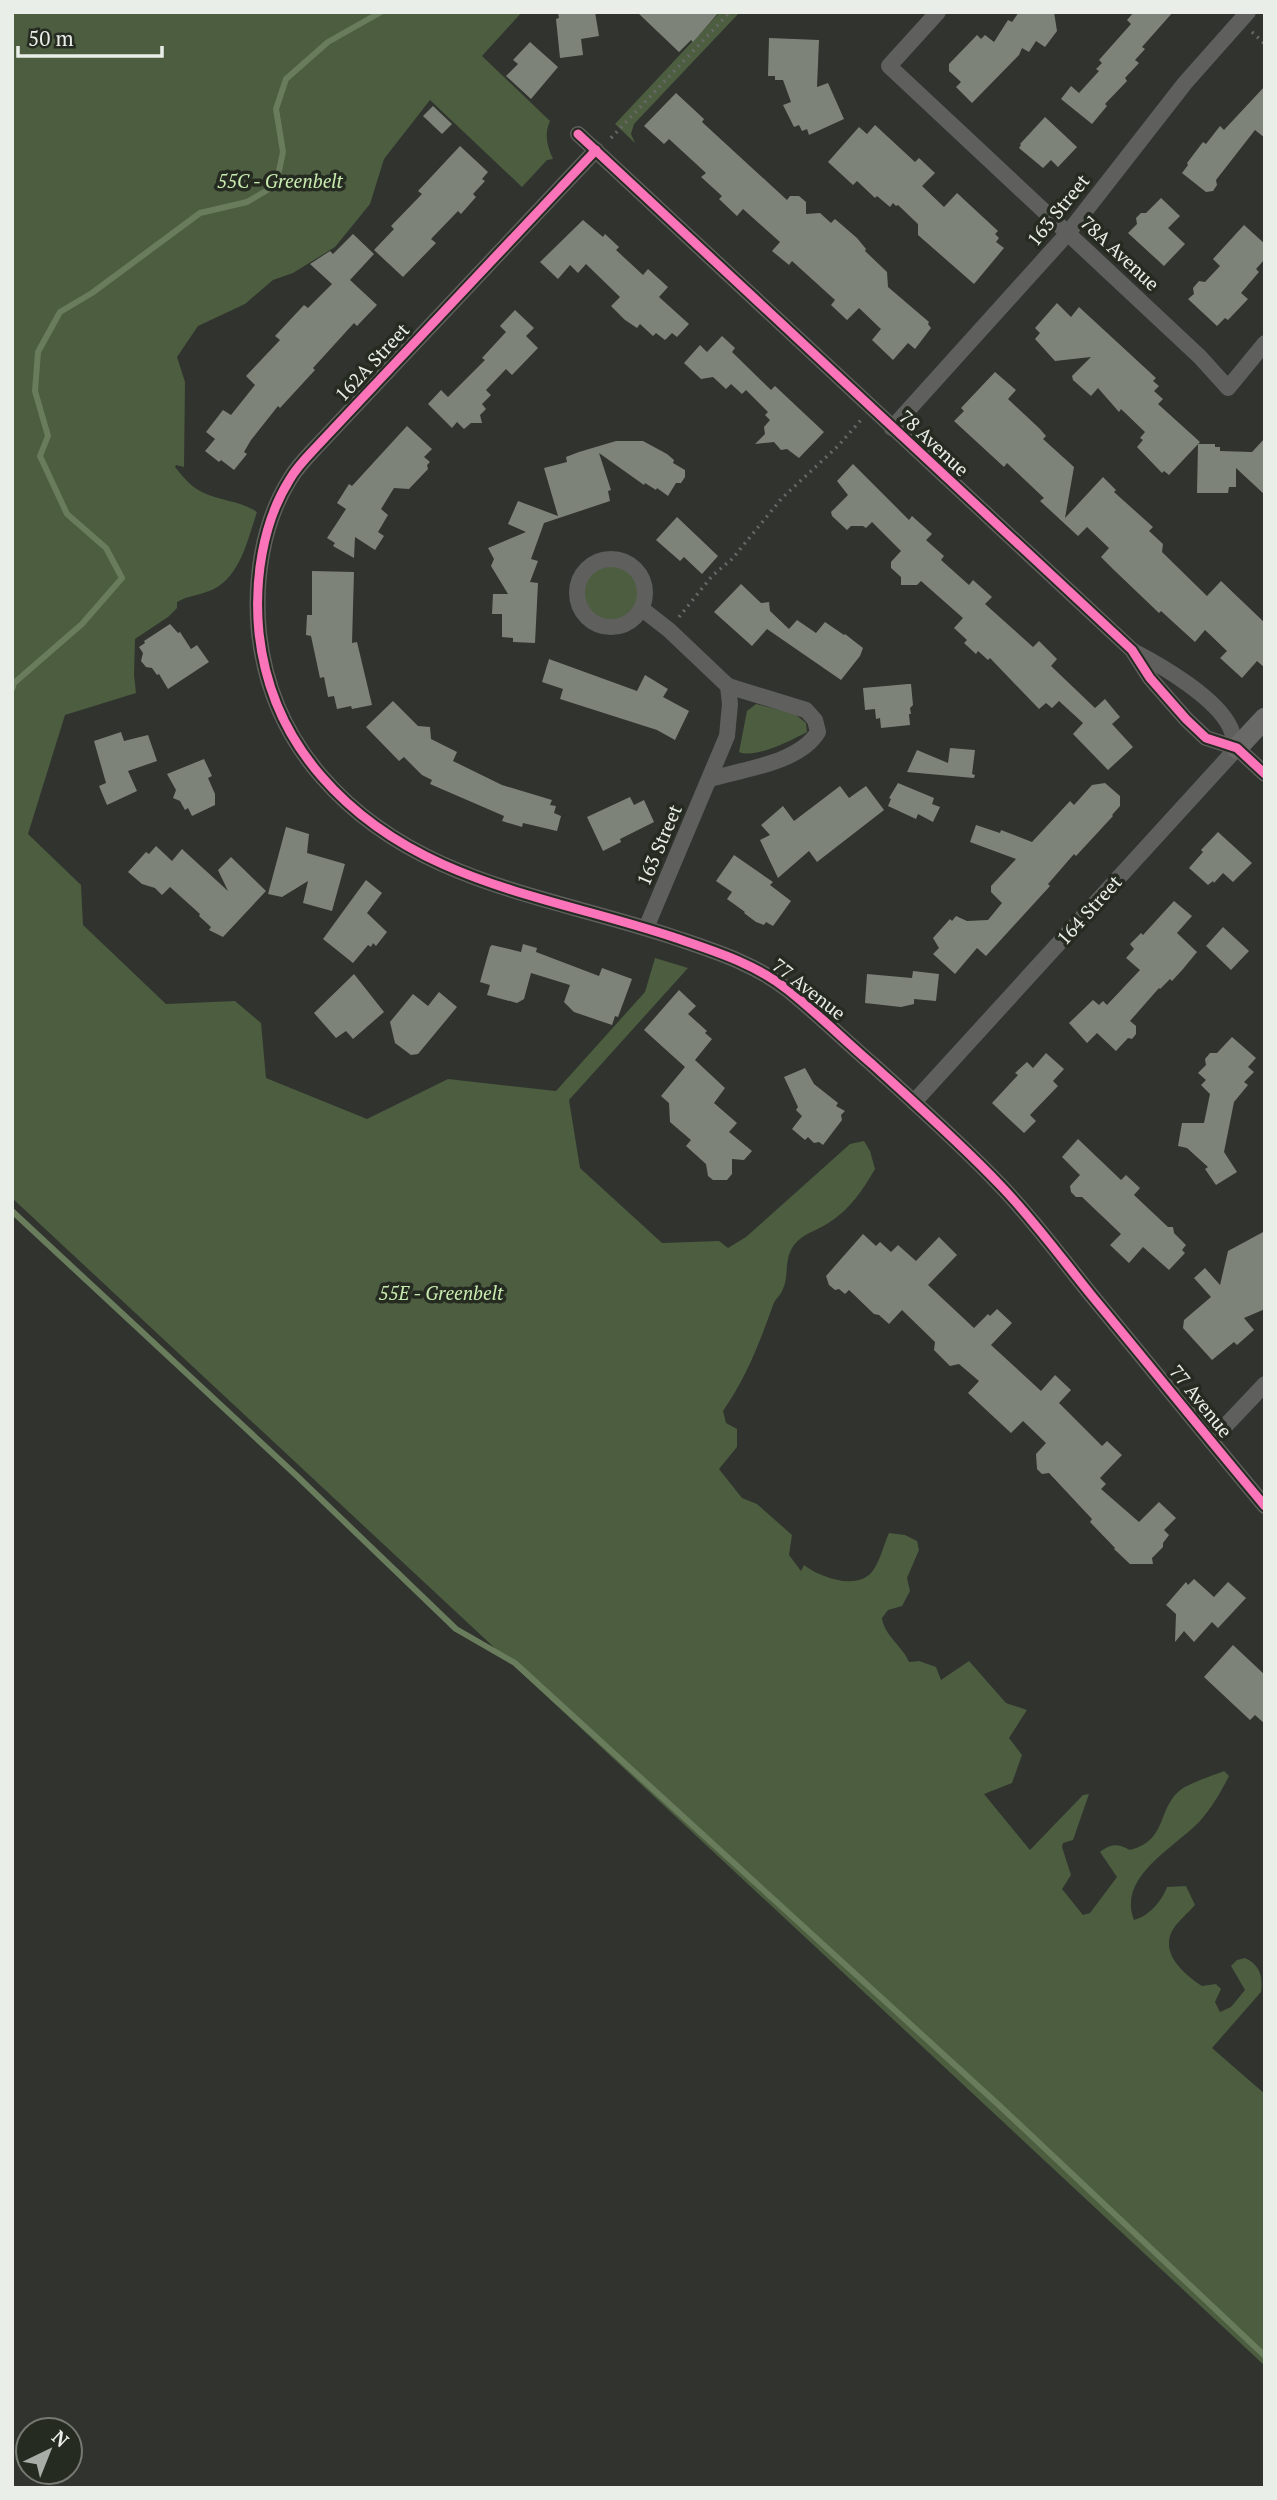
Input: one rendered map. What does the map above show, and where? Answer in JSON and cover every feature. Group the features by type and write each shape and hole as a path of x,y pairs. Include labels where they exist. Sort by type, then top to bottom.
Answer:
{"street":[{"name":"78A Avenue","path":"938,12 889,66 1200,357 1228,388 1265,343"},
{"name":"163 Street","path":"892,428 1068,233 1185,83 1248,12"},
{"name":"78 Avenue","path":"578,134 1132,650 1184,680 1223,716 1237,748"},
{"name":"162A Street","path":"260,640 260,562 276,507 288,481 321,442 596,150"},
{"path":"607,558 630,564 640,574 645,585 642,609 628,623 617,627 605,627 586,617 576,595 583,572 607,558"},
{"path":"642,609 669,630 728,686 806,710 815,720 818,732 811,744 789,757 710,779"},
{"name":"77 Avenue","path":"260,640 269,685 287,728 310,764 358,814 415,853 471,876 646,928 727,956 765,975 799,999 914,1102 1010,1195 1265,1506"},
{"name":"78 Avenue","path":"1132,650 1150,678 1206,738 1237,748 1265,774"},
{"name":"163 Street","path":"646,928 710,779 730,722 728,686"},
{"name":"164 Street","path":"914,1102 1265,718"},
{"path":"1211,1441 1265,1384"}],"path":[{"path":"611,138 730,12"},
{"path":"1250,30 1265,44"},
{"path":"678,619 712,576 732,559 782,498 838,446 863,418"}],"green space":[{"path":"12,12 522,12 482,56 550,121 547,140 553,159 547,160 522,187 430,100 384,159 370,204 335,247 293,273 273,280 245,304 198,326 177,357 185,382 184,467 175,467 200,491 257,512 247,544 231,575 214,589 177,602 177,608 168,617 135,639 136,693 65,715 28,834 81,885 83,925 166,1004 235,1001 261,1023 266,1078 367,1119 448,1079 556,1091 645,992 655,958 688,968 569,1100 580,1168 662,1243 719,1241 728,1248 746,1237 850,1144 864,1141 875,1169 866,1184 844,1211 826,1225 802,1237 791,1251 782,1291 774,1303 746,1373 723,1411 726,1423 737,1429 737,1447 719,1469 742,1498 757,1504 792,1535 789,1555 801,1571 804,1565 830,1578 860,1580 874,1569 889,1533 905,1535 917,1541 919,1550 907,1578 910,1591 902,1606 888,1610 882,1618 883,1624 909,1662 919,1661 936,1667 941,1680 969,1661 1006,1703 1027,1710 1009,1738 1022,1755 1012,1783 984,1794 1030,1850 1083,1795 1089,1794 1073,1840 1063,1843 1062,1847 1071,1875 1062,1889 1083,1915 1090,1913 1117,1877 1100,1852 1112,1846 1130,1850 1142,1845 1156,1833 1171,1800 1178,1792 1224,1771 1229,1776 1208,1812 1141,1877 1133,1890 1131,1905 1134,1920 1154,1907 1167,1887 1186,1886 1195,1905 1172,1931 1169,1948 1176,1963 1189,1976 1202,1986 1216,1984 1221,1989 1215,2002 1220,2012 1231,2007 1245,1990 1231,1966 1237,1960 1245,1958 1250,1961 1261,1976 1261,1992 1212,2048 1265,2094 1265,2366 12,1198"},
{"path":"720,12 740,12 634,124 631,134 635,143 615,124"},
{"path":"611,564 627,569 635,577 640,593 635,609 627,617 611,622 595,617 587,609 582,593 587,577 595,569"},
{"path":"756,704 795,714 806,723 807,732 764,751 739,752 747,711"}],"building":[{"path":"558,12 595,12 599,36 581,39 583,55 560,58 556,19 559,18"},
{"path":"637,12 719,12 693,42 691,40 679,52"},
{"path":"1019,12 1054,12 1057,31 1045,47 1036,41 1029,52 1022,48 1019,55 972,103 956,87 961,82 949,71 949,64 977,35 981,39 985,35 994,42 1008,20 1012,22"},
{"path":"1134,12 1173,12 1142,47 1145,49 1135,60 1139,63 1092,124 1061,99 1071,86 1079,93 1099,71 1096,69 1102,63 1099,60 1131,24 1127,20"},
{"path":"769,38 819,40 817,87 828,83 844,119 809,135 807,129 802,131 799,125 794,127 783,105 791,102 783,80 768,76"},
{"path":"530,42 558,67 531,99 506,76 518,64 513,60"},
{"path":"1265,86 1265,138 1255,130 1216,180 1217,185 1213,191 1206,192 1182,173 1187,163 1203,142 1206,144 1220,126 1224,130"},
{"path":"676,93 704,119 702,122 787,200 790,196 799,196 806,202 806,214 820,213 831,223 835,219 857,238 865,251 887,272 888,287 929,322 931,328 915,349 908,343 893,360 872,340 881,329 859,308 847,320 831,305 835,300 792,261 789,265 772,251 780,242 743,209 737,216 719,199 722,196 701,177 706,173 669,139 664,144 644,126"},
{"path":"433,106 452,124 442,134 423,116"},
{"path":"1045,117 1077,147 1058,167 1051,160 1043,168 1019,148"},
{"path":"875,125 915,162 919,158 935,173 922,186 944,207 957,193 998,231 995,234 999,238 996,242 1004,248 974,284 918,235 918,224 898,205 893,203 890,207 877,196 875,198 857,181 853,185 828,162 859,127 867,134"},
{"path":"460,146 488,172 482,179 485,181 473,194 476,197 461,214 458,211 431,239 436,243 403,277 374,250 394,229 391,226 422,194 418,191"},
{"path":"1161,198 1180,216 1168,228 1185,244 1164,266 1128,233 1137,224 1136,218 1141,213 1146,213"},
{"path":"583,220 603,237 605,234 619,247 616,250 643,275 648,269 668,287 659,297 689,324 677,337 672,333 665,340 656,333 653,336 640,324 637,328 625,320 611,306 620,297 586,264 578,273 570,265 558,279 540,262"},
{"path":"1244,225 1265,244 1265,259 1256,269 1259,272 1241,293 1248,299 1228,320 1225,318 1217,326 1188,299 1194,294 1193,288 1199,281 1205,282 1220,266 1213,259"},
{"path":"353,234 374,254 350,280 377,305 357,326 354,323 313,368 315,370 280,408 278,406 251,440 244,452 247,454 234,470 221,460 219,462 205,451 215,439 206,432 223,410 231,415 255,385 246,376 280,340 275,336 304,305 308,308 332,284 310,264 330,251 333,254"},
{"path":"1057,303 1071,317 1079,307 1156,378 1153,381 1159,386 1154,391 1163,399 1158,404 1200,442 1169,475 1164,471 1162,473 1137,447 1145,432 1121,409 1119,412 1098,388 1091,396 1073,380 1072,376 1091,357 1055,361 1035,339 1040,333 1035,328"},
{"path":"515,310 534,328 526,336 538,348 512,375 506,369 486,390 491,395 482,404 486,409 480,415 482,423 471,423 464,429 457,422 452,428 428,404 441,390 448,397 485,360 482,358 506,332 500,326"},
{"path":"722,336 735,348 732,352 771,390 775,386 824,432 799,458 787,449 781,450 774,442 755,444 765,434 764,427 770,420 765,415 768,412 746,390 742,394 731,384 726,389 713,377 701,379 684,363 700,345 707,352"},
{"path":"995,372 1016,390 1008,399 1040,429 1046,436 1043,439 1074,467 1065,518 1103,477 1116,490 1114,492 1153,527 1149,531 1163,544 1162,552 1207,596 1221,581 1265,623 1265,668 1257,661 1242,678 1220,658 1227,651 1205,630 1195,642 1161,611 1159,613 1101,557 1109,548 1087,527 1078,536 1040,501 1044,498 1007,463 1004,467 954,421 964,411 961,408"},
{"path":"407,426 432,449 424,457 430,462 428,469 409,489 394,488 381,509 388,515 378,532 384,536 375,550 355,537 354,558 333,546 335,543 327,538 346,509 337,503 349,484 352,486"},
{"path":"1265,438 1265,495 1236,468 1236,487 1229,487 1228,493 1197,493 1198,444 1215,444 1215,447 1220,447 1220,451 1252,452"},
{"path":"616,441 643,441 674,460 673,463 685,470 685,477 681,483 676,483 668,496 657,488 656,490 645,483 644,485 599,453 611,490 608,491 610,501 544,523 531,559 538,561 530,582 538,583 535,643 513,642 513,638 502,637 502,614 492,614 493,594 508,594 491,566 494,559 488,548 526,532 508,524 518,501 558,516 544,468 567,462 566,457 579,452"},
{"path":"853,464 909,520 912,516 932,534 926,540 944,556 941,560 969,585 973,580 992,597 985,604 1033,647 1039,641 1057,659 1051,666 1095,708 1105,699 1120,717 1112,724 1133,747 1108,770 1073,734 1083,723 1059,701 1052,708 1046,703 1039,709 990,658 988,660 978,651 976,654 964,643 967,640 954,628 963,618 921,581 917,585 901,585 901,577 891,568 891,562 901,551 872,522 866,528 851,526 847,530 832,516 831,512 848,495 837,481"},
{"path":"677,517 718,556 702,574 684,557 680,561 656,540"},
{"path":"312,571 354,572 352,643 357,642 372,705 337,709 334,696 328,697 324,677 320,678 311,636 306,635 307,615 312,615"},
{"path":"741,584 761,603 769,602 770,611 789,629 797,620 816,633 825,622 863,648 860,656 841,680 767,629 752,646 714,612"},
{"path":"170,624 180,632 191,649 197,645 209,662 168,689 159,674 141,661 143,653 139,647"},
{"path":"549,659 637,691 645,675 668,689 663,697 689,711 675,740 657,730 560,699 563,689 542,682"},
{"path":"911,684 913,705 909,714 910,725 881,728 875,709 865,710 863,688"},
{"path":"393,701 418,726 430,727 431,739 457,752 453,761 502,785 552,800 550,805 556,806 554,813 561,816 557,831 523,823 522,827 502,821 504,816 430,784 432,780 422,775 404,757 399,761 366,727"},
{"path":"121,732 124,741 148,735 157,761 128,771 137,791 107,805 99,786 106,783 94,741"},
{"path":"950,748 975,750 972,774 975,775 974,778 907,772 917,750 948,763"},
{"path":"204,759 212,776 208,778 215,794 215,805 192,816 188,808 185,810 180,801 173,798 176,790 167,774"},
{"path":"898,783 934,798 932,804 940,807 933,822 918,814 916,819 888,806 891,799 889,798"},
{"path":"1105,783 1120,796 1120,806 1113,816 1076,856 1074,854 1048,884 1050,886 986,956 977,948 955,974 933,954 939,948 933,938 956,916 967,921 988,920 1002,903 991,892 991,886 1016,859 970,842 976,825 1000,833 1001,830 1032,842 1070,801 1074,805 1092,785"},
{"path":"840,786 849,798 866,786 884,810 817,862 809,851 778,878 760,840 770,835 761,825 783,806 794,821"},
{"path":"630,797 634,805 644,800 654,822 603,851 587,817"},
{"path":"286,827 309,834 307,853 345,864 332,911 303,903 308,881 282,897 268,894"},
{"path":"1218,832 1252,863 1233,882 1223,873 1214,883 1213,881 1208,885 1189,868"},
{"path":"156,846 172,861 182,849 228,891 218,870 231,857 266,891 223,937 209,930 211,927 200,914 170,887 162,895 128,872 146,852 149,854"},
{"path":"734,855 773,882 770,885 791,901 773,926 766,922 764,925 756,922 744,913 727,899 732,892 716,881"},
{"path":"366,880 382,893 367,913 387,932 376,946 373,943 371,947 368,945 353,963 323,939"},
{"path":"1174,901 1192,916 1177,933 1197,952 1172,981 1170,979 1159,988 1130,1021 1136,1026 1136,1034 1132,1039 1128,1038 1116,1051 1097,1033 1087,1043 1069,1023 1093,1000 1099,1005 1103,1001 1107,1005 1140,970 1126,958 1134,949 1130,944 1141,933 1143,935"},
{"path":"1223,927 1249,951 1231,970 1206,946"},
{"path":"523,944 537,948 536,952 599,976 602,968 632,979 618,1017 615,1016 612,1025 574,1012 564,1002 570,985 531,973 524,999 517,1003 487,995 490,985 480,982 490,947 492,945 521,952"},
{"path":"913,971 939,974 936,1001 914,999 914,1004 901,1007 865,1003 867,974 912,978"},
{"path":"354,974 384,1012 353,1039 346,1031 336,1038 314,1013"},
{"path":"679,990 696,1006 688,1014 712,1039 695,1060 725,1088 714,1103 737,1123 729,1132 752,1151 744,1160 732,1159 732,1174 727,1180 713,1180 708,1176 706,1164 686,1146 691,1140 670,1122 669,1103 661,1096 685,1067 644,1030"},
{"path":"439,992 457,1007 418,1054 411,1055 395,1043 390,1022 413,994 428,1006"},
{"path":"1232,1037 1256,1058 1248,1067 1254,1072 1244,1082 1248,1085 1234,1102 1224,1152 1237,1172 1216,1185 1205,1169 1208,1167 1187,1148 1178,1146 1182,1123 1204,1123 1210,1094 1201,1085 1206,1080 1198,1073 1206,1065 1205,1059 1210,1053 1217,1053"},
{"path":"1046,1053 1064,1069 1053,1081 1058,1086 1030,1115 1036,1121 1024,1133 992,1103 1018,1075 1015,1073 1027,1062 1033,1068"},
{"path":"805,1068 814,1084 838,1103 836,1106 845,1111 841,1115 842,1120 823,1145 814,1143 808,1137 805,1140 792,1129 802,1116 796,1110 798,1107 784,1077"},
{"path":"1078,1139 1121,1180 1126,1175 1140,1188 1134,1195 1168,1227 1173,1227 1174,1233 1186,1245 1182,1250 1185,1253 1169,1270 1143,1247 1129,1263 1110,1245 1121,1234 1082,1197 1076,1197 1071,1192 1070,1186 1080,1175 1062,1157"},
{"path":"1265,1231 1265,1309 1244,1318 1254,1330 1237,1345 1234,1342 1212,1360 1183,1328 1184,1320 1211,1297 1194,1278 1205,1268 1220,1285 1228,1251"},
{"path":"863,1234 876,1246 880,1242 891,1252 898,1245 916,1261 939,1237 957,1255 928,1285 974,1328 997,1309 1012,1323 991,1345 1041,1391 1055,1375 1071,1390 1059,1403 1102,1446 1107,1441 1122,1455 1100,1478 1106,1484 1101,1489 1139,1522 1159,1502 1176,1518 1164,1530 1169,1535 1163,1547 1152,1558 1153,1564 1130,1564 1114,1549 1090,1522 1092,1519 1049,1473 1042,1474 1037,1469 1036,1454 1046,1443 1023,1421 1011,1433 968,1393 979,1381 959,1364 950,1366 934,1350 935,1342 902,1310 889,1324 849,1290 845,1294 829,1285 826,1276"},
{"path":"1194,1579 1214,1597 1228,1582 1246,1598 1218,1628 1212,1622 1194,1642 1184,1631 1175,1642 1176,1614 1166,1605 1186,1582 1188,1585"},
{"path":"1233,1645 1265,1675 1265,1724 1255,1715 1250,1720 1204,1677"}],"waterway":[{"path":"12,689 14,683 82,624 122,578 106,548 67,514 40,456 48,436 35,391 38,352 60,312 92,293 200,213 247,202 276,185 283,152 276,109 286,79 328,42 381,12"},
{"path":"12,1211 298,1477 456,1629 515,1663 1002,2108 1265,2356"}],"cycle path":[{"path":"578,134 1132,650 1150,678 1206,738 1237,748 1265,774"},
{"path":"596,150 304,460 280,496 262,553 258,594 262,653 279,710 298,745 322,777 358,813 398,841 440,863 485,881 626,922 718,953 761,972 788,990 937,1124 1012,1198 1265,1506"}],"park label":[{"name":"55C - Greenbelt","path":"280,181"},
{"name":"55E - Greenbelt","path":"441,1293"}]}
